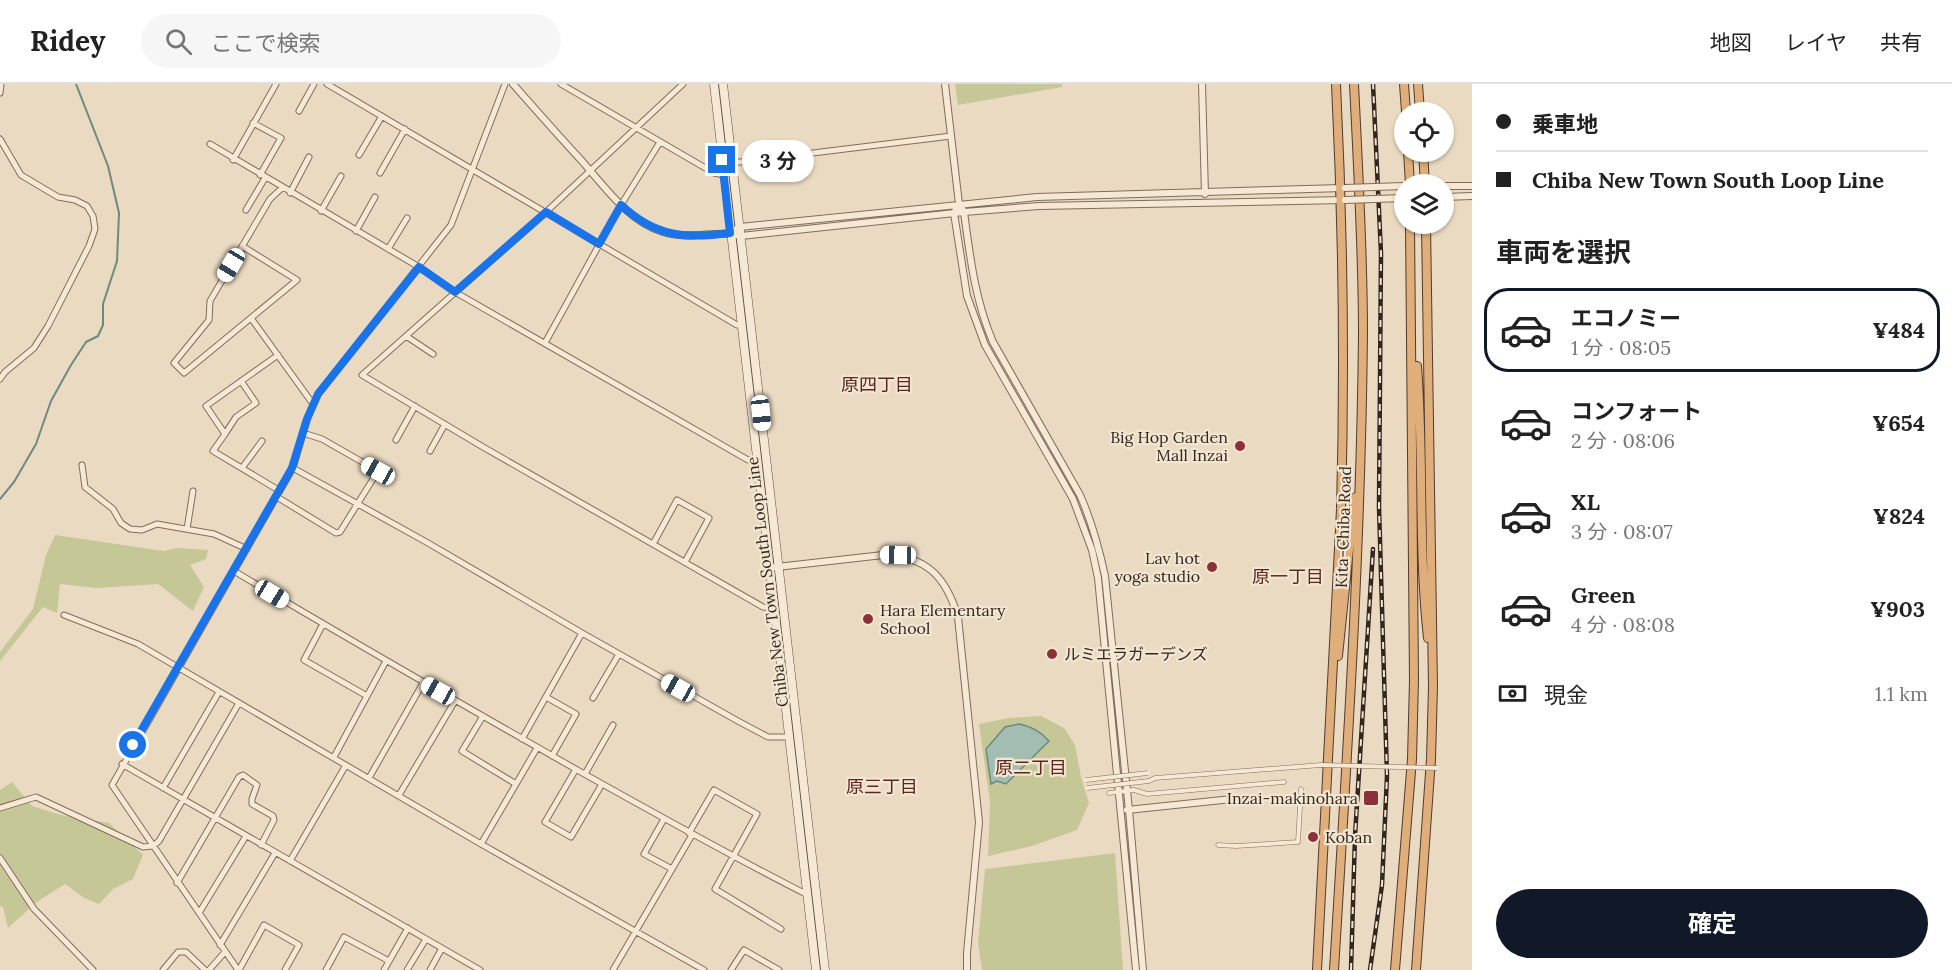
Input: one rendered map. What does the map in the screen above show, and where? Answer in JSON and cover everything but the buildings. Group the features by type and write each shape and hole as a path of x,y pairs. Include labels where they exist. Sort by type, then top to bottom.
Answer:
{"highway":[{"name":"Kita-Chiba Road","path":"1317,970 1343,449 1343,188 1336,84"},
{"name":"Kita-Chiba Road","path":"1334,970 1360,483 1362,319 1354,84"},
{"path":"1404,84 1405,102"},
{"path":"1418,84 1419,102"},
{"path":"1395,970 1412,759 1414,680 1410,234"},
{"path":"1416,970 1431,759 1433,687 1426,234"},
{"path":"1411,339 1417,367 1423,484 1424,604 1433,687"},
{"path":"1332,674 1338,657 1353,510 1360,483"}],"main road":[{"name":"Chiba New Town South Loop Line","path":"714,84 768,568 794,736 825,970"},
{"name":"Chiba New Town South Loop Line","path":"723,84 779,567 806,894 816,970"}],"street":[{"path":"0,93 1,84"},
{"path":"233,160 276,84"},
{"path":"299,111 314,84"},
{"path":"327,84 738,325 741,324"},
{"path":"285,970 299,945 264,925 239,970 112,787 122,764 277,497 292,468 318,394 451,225 505,84"},
{"path":"513,84 621,205 639,220 665,232 687,236 1039,206 1394,198"},
{"path":"561,84 714,173 724,175"},
{"path":"683,84 546,212 362,375 653,544 763,606 774,608"},
{"path":"945,84 959,204 964,212 975,290 984,322 993,342 1080,495 1099,548 1105,576 1143,970"},
{"path":"1202,84 1205,201"},
{"path":"359,155 382,116"},
{"path":"246,210 281,138 254,123"},
{"path":"380,173 405,129"},
{"path":"732,163 951,136"},
{"path":"0,139 21,175 58,197 75,200 87,206 93,216 95,229 89,246 48,326 34,348 5,372 0,379"},
{"path":"544,343 621,205 660,142"},
{"path":"210,144 233,160 419,267 455,292 748,460 757,460"},
{"path":"290,193 309,157"},
{"path":"321,211 342,176"},
{"path":"740,232 959,204 1037,197 1394,186"},
{"path":"1454,186 1472,186"},
{"path":"242,246 297,280 184,373 174,363 209,320 210,301 242,246 270,199 282,188"},
{"path":"1454,197 1472,196"},
{"path":"356,231 375,197"},
{"path":"959,204 954,213 967,296 977,325 985,345 1073,499 1092,550 1098,578 1136,970"},
{"path":"388,249 406,218"},
{"path":"251,318 313,404"},
{"path":"406,336 433,354"},
{"path":"225,434 206,406 278,355"},
{"path":"241,381 256,403 236,417 213,451 280,491"},
{"path":"396,441 415,406"},
{"path":"430,452 445,424"},
{"path":"277,497 336,533 340,532 359,505 378,471 322,439 303,433"},
{"path":"242,468 261,441"},
{"path":"82,465 85,487 113,509 121,523 130,529 142,530 157,524 188,529 214,534 247,549"},
{"path":"292,468 768,736 794,736"},
{"path":"188,529 193,491"},
{"path":"653,544 677,500 709,518 685,562"},
{"path":"768,568 898,555 913,559 927,567 940,578 952,596 958,617 979,822 966,953 967,970"},
{"path":"234,571 386,662 537,748 733,857 806,894"},
{"path":"64,615 138,644 481,844 704,970"},
{"path":"323,624 304,660 367,696"},
{"path":"522,739 582,633"},
{"path":"593,698 619,654"},
{"path":"334,757 386,662"},
{"path":"369,778 423,682"},
{"path":"163,788 219,692"},
{"path":"546,697 576,714 552,756"},
{"path":"399,795 455,701"},
{"path":"0,808 36,797 143,847 153,846 159,841 184,800 239,703"},
{"path":"483,716 462,752 516,784"},
{"path":"585,774 613,725"},
{"path":"481,844 537,748"},
{"path":"122,764 480,970"},
{"path":"290,861 346,765"},
{"path":"1155,778 1148,773 1086,780 1087,788 1149,781 1155,778 1321,765 1437,768"},
{"path":"576,769 545,822 571,837 602,784"},
{"path":"177,883 239,777 243,775 257,785 252,804 273,816 274,820 261,845"},
{"path":"1109,793 1134,790 1147,794 1284,782"},
{"path":"1218,845 1298,842 1301,789"},
{"path":"613,970 672,869 714,790 757,814 715,889 781,929"},
{"path":"1120,810 1232,799"},
{"path":"664,819 644,854 672,869"},
{"path":"199,913 246,836"},
{"path":"220,945 275,853"},
{"path":"0,858 34,909 93,970"},
{"path":"384,970 408,928"},
{"path":"326,970 344,937 389,961"},
{"path":"407,970 426,939"},
{"path":"430,970 442,948"},
{"path":"731,970 744,950 779,970"},
{"path":"163,970 178,952 186,952 207,970 225,952"}],"green space":[{"path":"955,84 1062,84 1062,87 958,105"},
{"path":"55,535 164,551 177,548 208,550 206,559 190,565 204,587 193,611 158,584 97,588 60,584 57,613 43,607 0,661 0,652 33,609 46,555"},
{"path":"1041,716 1064,728 1075,745 1089,803 1077,830 1032,846 988,856 990,802 979,724 1009,718"},
{"path":"12,782 32,806 61,815 109,823 143,855 133,879 113,889 99,904 84,898 65,884 37,902 8,928 3,907 0,906 0,790"},
{"path":"1115,853 1123,970 982,970 978,943 985,869"}],"shaded area":[{"path":"1019,724 1036,730 1049,741 1006,784 997,781 991,784 986,749 1005,727"}],"waterway":[{"path":"0,499 14,482 36,444 51,401 71,365 86,342 98,336 103,325 103,304 117,261 119,213 108,166 76,84"}],"railway":[{"path":"1370,970 1382,885 1387,776 1379,507 1381,253 1373,84"},
{"path":"1351,970 1355,836 1373,549"}],"place":[{"name":"Big Hop Garden Mall Inzai","path":"1240,446"},
{"name":"Lav hot yoga studio","path":"1212,567"},
{"name":"Hara Elementary School","path":"868,619"},
{"name":"ルミエラガーデンズ","path":"1052,654"},
{"name":"Inzai-makinohara","path":"1371,798"},
{"name":"Koban","path":"1313,837"}],"district":[{"name":"原四丁目","path":"877,385"},
{"name":"原一丁目","path":"1288,577"},
{"name":"原二丁目","path":"1031,768"},
{"name":"原三丁目","path":"882,787"}],"route":[{"path":"133,745 277,497 292,468 314,400 419,267 455,292 546,212 599,244 621,205 639,220 675,235 709,236 730,233 722,160"}]}
